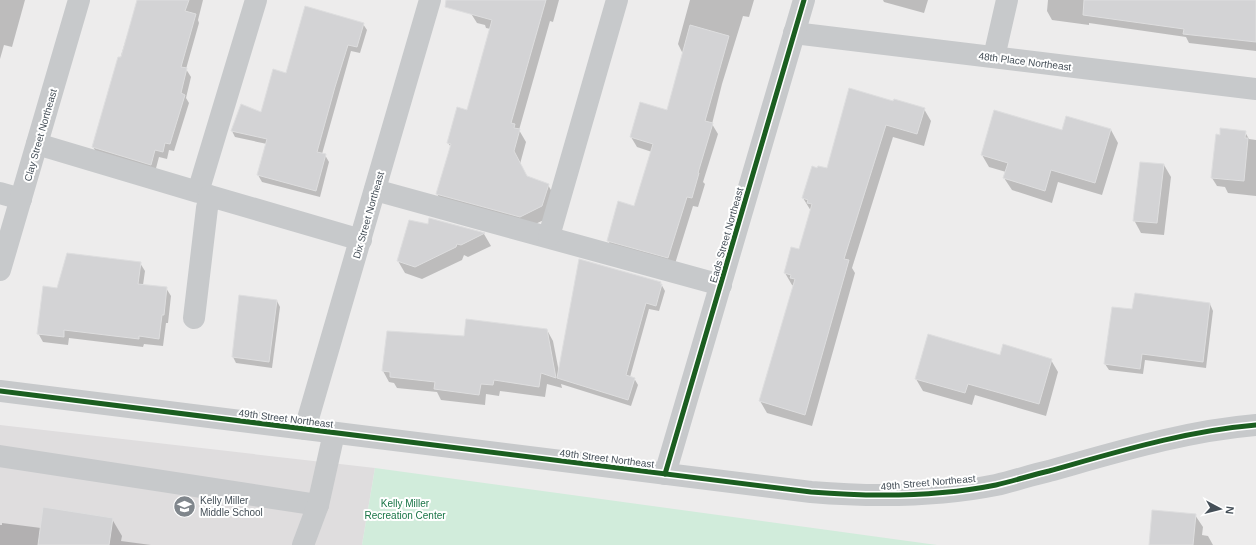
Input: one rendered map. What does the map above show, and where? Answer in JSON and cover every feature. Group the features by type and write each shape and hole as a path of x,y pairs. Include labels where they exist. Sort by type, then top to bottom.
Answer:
{"street":[{"name":"Clay Street Northeast","path":"0,270 79,0"},
{"path":"194,318 207,208 204,194 256,0"},
{"name":"Dix Street Northeast","path":"305,429 430,0"},
{"path":"549,236 617,0"},
{"name":"Eads Street Northeast","path":"666,474 804,0"},
{"path":"994,57 1007,0"},
{"name":"48th Place Northeast","path":"794,33 1256,90"},
{"path":"37,144 361,240"},
{"path":"375,190 549,236 721,285"},
{"path":"0,193 21,199"},
{"name":"49th Street Northeast","path":"0,391 832,494 873,495 935,493 996,485 1176,437 1256,425"},
{"path":"303,545 318,505 334,433"},
{"path":"0,456 318,505"}],"shaded area":[{"name":"Kelly Miller Middle School","path":"0,425 375,468 362,545 0,545"}],"green space":[{"name":"Kelly Miller Recreation Center","path":"375,468 937,545 362,545"}],"building":[{"path":"137,0 189,0 185,11 196,14 181,67 187,68 181,93 185,95 170,144 165,143 163,152 155,150 151,165 92,147 118,57 121,57"},
{"path":"446,0 546,0 511,123 515,124 514,128 520,129 514,151 527,176 549,184 542,206 520,217 436,194 451,144 447,143 457,107 467,110 492,20 445,7"},
{"path":"1084,0 1256,0 1256,42 1183,34 1184,29 1083,15"},
{"path":"305,6 364,23 357,47 348,45 335,87 317,152 326,154 316,191 257,175 267,139 231,131 241,104 261,112 273,69 286,73"},
{"path":"690,25 729,36 705,121 713,123 692,198 687,197 668,258 607,241 618,201 634,206 653,144 630,137 640,102 667,110"},
{"path":"849,88 893,101 894,99 925,108 917,134 886,125 844,259 849,260 805,415 759,401 795,279 790,278 791,275 784,273 791,247 799,249 812,204 807,203 808,200 802,198 812,166 817,168 818,166 827,168"},
{"path":"994,110 1062,130 1066,116 1111,129 1095,183 1051,170 1045,191 1003,178 1008,163 981,155"},
{"path":"1220,128 1246,131 1245,138 1248,138 1244,181 1211,178 1216,134 1220,135"},
{"path":"1140,162 1164,164 1157,223 1133,221"},
{"path":"429,218 485,233 461,245 457,244 456,247 415,267 397,261 409,220 428,224"},
{"path":"67,253 141,262 138,284 167,287 164,315 162,315 159,339 139,336 139,339 64,330 64,337 37,334 43,286 57,288"},
{"path":"579,259 661,282 660,284 662,284 656,306 646,303 626,375 635,378 628,400 557,378"},
{"path":"1135,293 1210,303 1203,362 1142,354 1140,369 1104,364 1112,307 1132,309"},
{"path":"239,295 277,300 269,362 232,357"},
{"path":"466,319 547,329 556,378 541,373 539,387 494,380 493,385 481,384 479,395 434,389 435,382 390,377 390,372 382,371 387,331 464,336"},
{"path":"928,334 1000,355 1003,344 1052,359 1039,404 968,384 965,393 915,379"},
{"path":"43,507 113,518 109,545 38,545"},
{"path":"1152,510 1196,514 1193,545 1149,545"}],"cycle path":[{"path":"665,474 804,0"},
{"path":"0,391 811,492 857,495 927,494 996,485 1151,443 1203,432 1256,425"}],"place":[{"name":"Kelly Miller Middle School","path":"184,506"}]}
